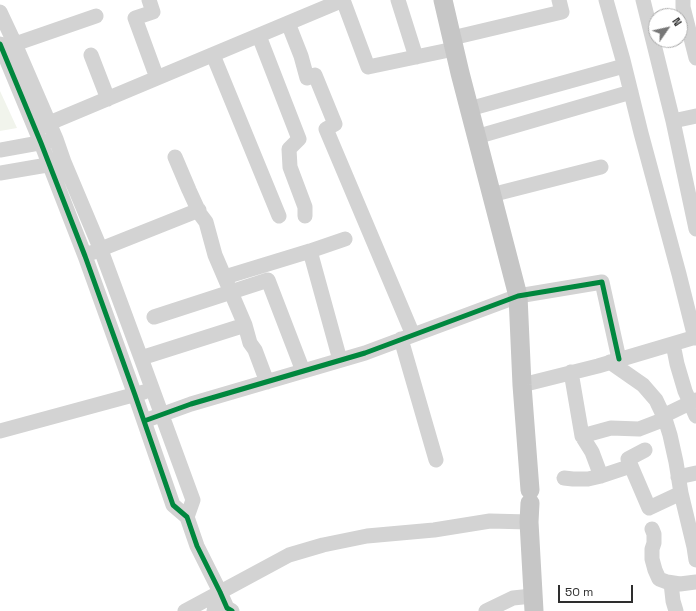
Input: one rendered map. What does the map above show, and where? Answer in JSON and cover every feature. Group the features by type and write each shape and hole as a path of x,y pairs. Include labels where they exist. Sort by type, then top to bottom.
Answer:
{"main road":[{"path":"443,0 476,137 518,296 522,384 530,496 529,522 533,603"}],"street":[{"path":"149,0 153,12 135,18 157,78"},
{"path":"0,150 42,132 108,99 288,23 320,5 343,0 368,67 416,57 453,44 562,12 559,0"},
{"path":"398,0 416,57"},
{"path":"522,384 614,361 695,338 606,0"},
{"path":"643,0 696,228"},
{"path":"683,0 683,6 696,58"},
{"path":"0,12 15,44 42,132 56,139 57,163 85,256 173,505 188,519 197,546 227,608 232,611"},
{"path":"15,44 96,16"},
{"path":"288,23 301,56 307,78 315,76 335,124 326,129 407,337 436,460"},
{"path":"259,36 299,139 288,150 290,167 305,207 305,216"},
{"path":"0,44 100,250 193,500 188,519"},
{"path":"92,55 108,99"},
{"path":"213,55 279,216"},
{"path":"469,109 624,66"},
{"path":"476,137 631,92"},
{"path":"672,122 696,116"},
{"path":"175,157 189,190 206,222 215,255 245,325 250,342 255,350 267,382"},
{"path":"0,173 57,163"},
{"path":"491,195 601,167"},
{"path":"85,256 199,210"},
{"path":"224,277 345,239"},
{"path":"310,251 340,360"},
{"path":"154,317 268,280 303,371"},
{"path":"144,420 191,404 365,353 518,296 602,282 614,361 643,385 656,400 664,417 672,442 681,493 696,560"},
{"path":"141,358 245,325"},
{"path":"582,436 611,428 639,429 664,417 694,406 685,391 673,344"},
{"path":"571,372 582,436 592,452 601,476"},
{"path":"0,431 135,395 152,389"},
{"path":"645,450 628,459 649,508 681,493"},
{"path":"564,478 588,479 631,466"},
{"path":"678,477 696,473"},
{"path":"185,611 289,555 323,545 367,536 434,530 490,521 529,522"},
{"path":"652,529 654,539 652,559 659,579 680,584 696,582"},
{"path":"671,583 676,611"},
{"path":"214,611 220,592"},
{"path":"486,611 513,598 533,603"}],"shaded area":[{"path":"0,91 17,128 0,131"}],"cycle path":[{"path":"0,44 41,143 85,256 173,505 187,517 197,546 227,608 232,611"},
{"path":"144,421 191,404 365,353 518,296 602,282 619,359"}]}
